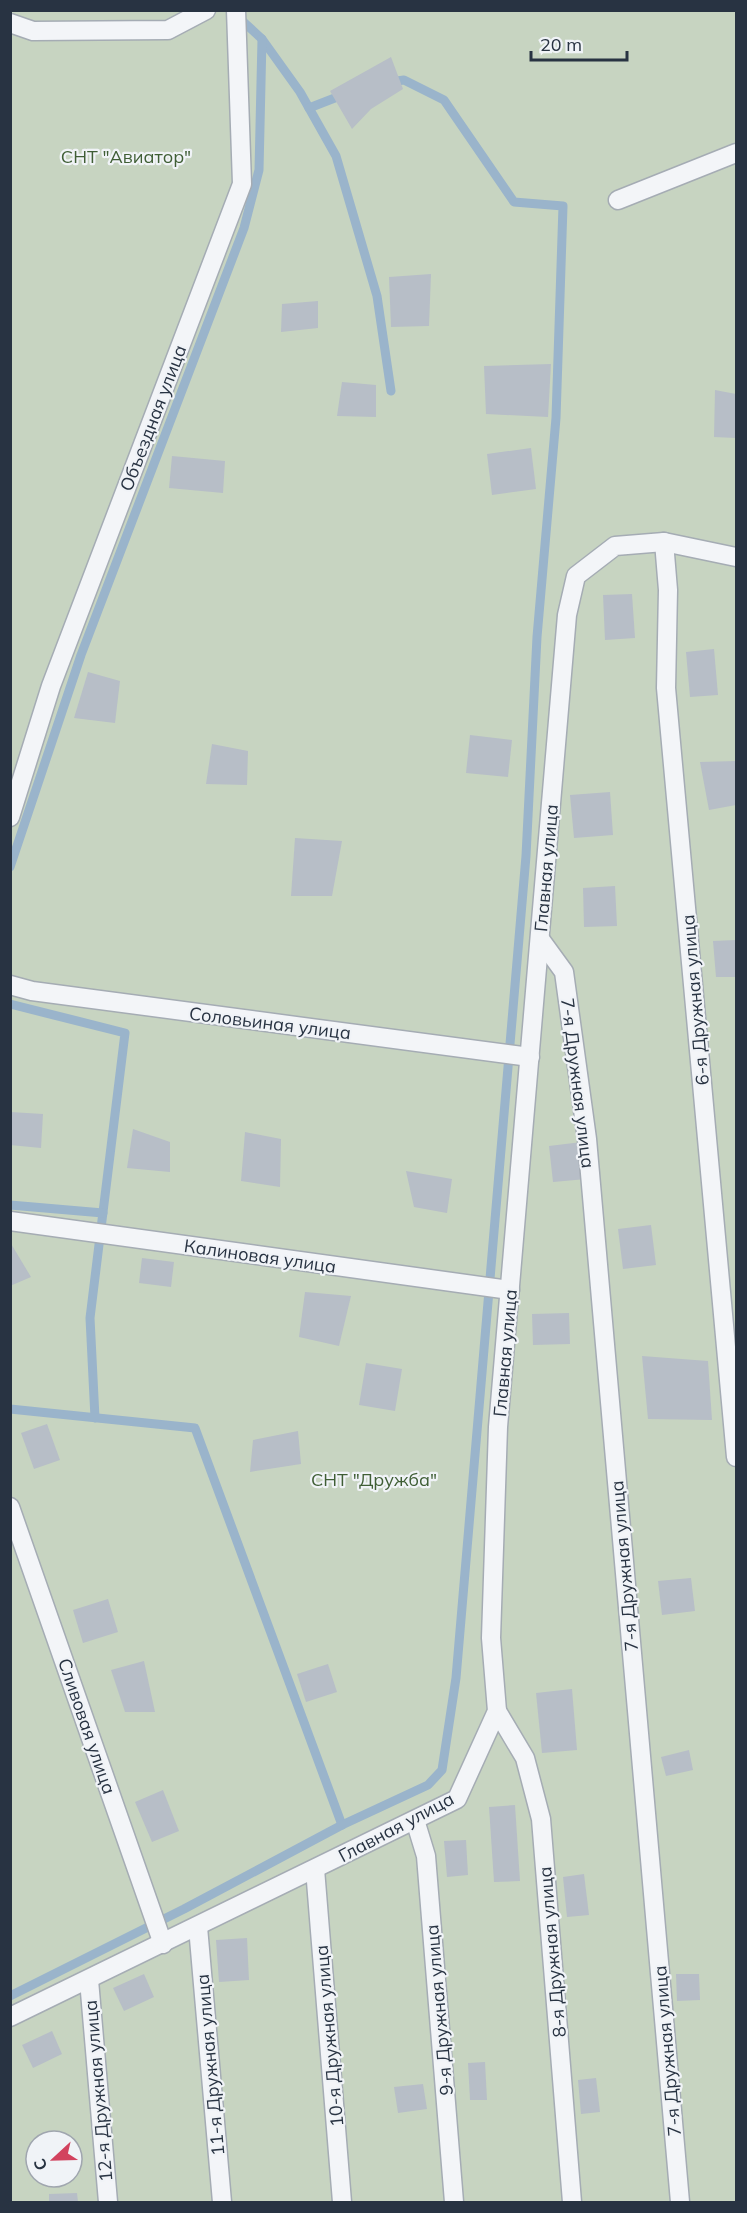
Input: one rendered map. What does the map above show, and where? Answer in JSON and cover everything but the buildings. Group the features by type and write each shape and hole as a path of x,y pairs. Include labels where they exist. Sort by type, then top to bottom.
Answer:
{"lane":[{"path":"10,23 33,31 168,30 206,10"},
{"name":"Объездная улица","path":"10,817 51,686 242,184 236,10"},
{"path":"618,200 736,153"},
{"name":"Главная улица","path":"10,2017 457,1799 497,1711 491,1626 498,1427 567,615 576,576 615,546 664,542 736,557"},
{"name":"6-я Дружная улица","path":"664,542 668,590 666,688 736,1458"},
{"name":"7-я Дружная улица","path":"540,939 564,972 587,1139 680,2202"},
{"name":"Соловьиная улица","path":"10,985 32,992 530,1057"},
{"name":"Калиновая улица","path":"10,1221 510,1290"},
{"name":"Сливовая улица","path":"10,1508 163,1944"},
{"name":"8-я Дружная улица","path":"497,1711 525,1758 541,1819 572,2202"},
{"name":"9-я Дружная улица","path":"415,1820 426,1856 454,2202"},
{"name":"10-я Дружная улица","path":"315,1869 342,2202"},
{"name":"11-я Дружная улица","path":"198,1927 222,2202"},
{"name":"12-я Дружная улица","path":"88,1980 108,2202"}],"green space":[{"name":"СНТ \"Дружба\"","path":"11,11 736,11 736,2202 11,2202"}],"waterway":[{"path":"237,16 262,39 300,92 336,156 377,296 391,391"},
{"path":"10,867 81,655 244,228 259,170 262,39"},
{"path":"10,1996 184,1909 342,1825 428,1785 442,1770 456,1678 526,856 537,637 556,418 563,206 514,202 444,100 404,80 390,82"},
{"path":"309,108 345,94"},
{"path":"10,1004 125,1033 90,1318 95,1418"},
{"path":"10,1205 103,1213"},
{"path":"10,1409 195,1428 342,1825"}],"park label":[{"name":"СНТ \"Авиатор\"","path":"126,156"}]}
